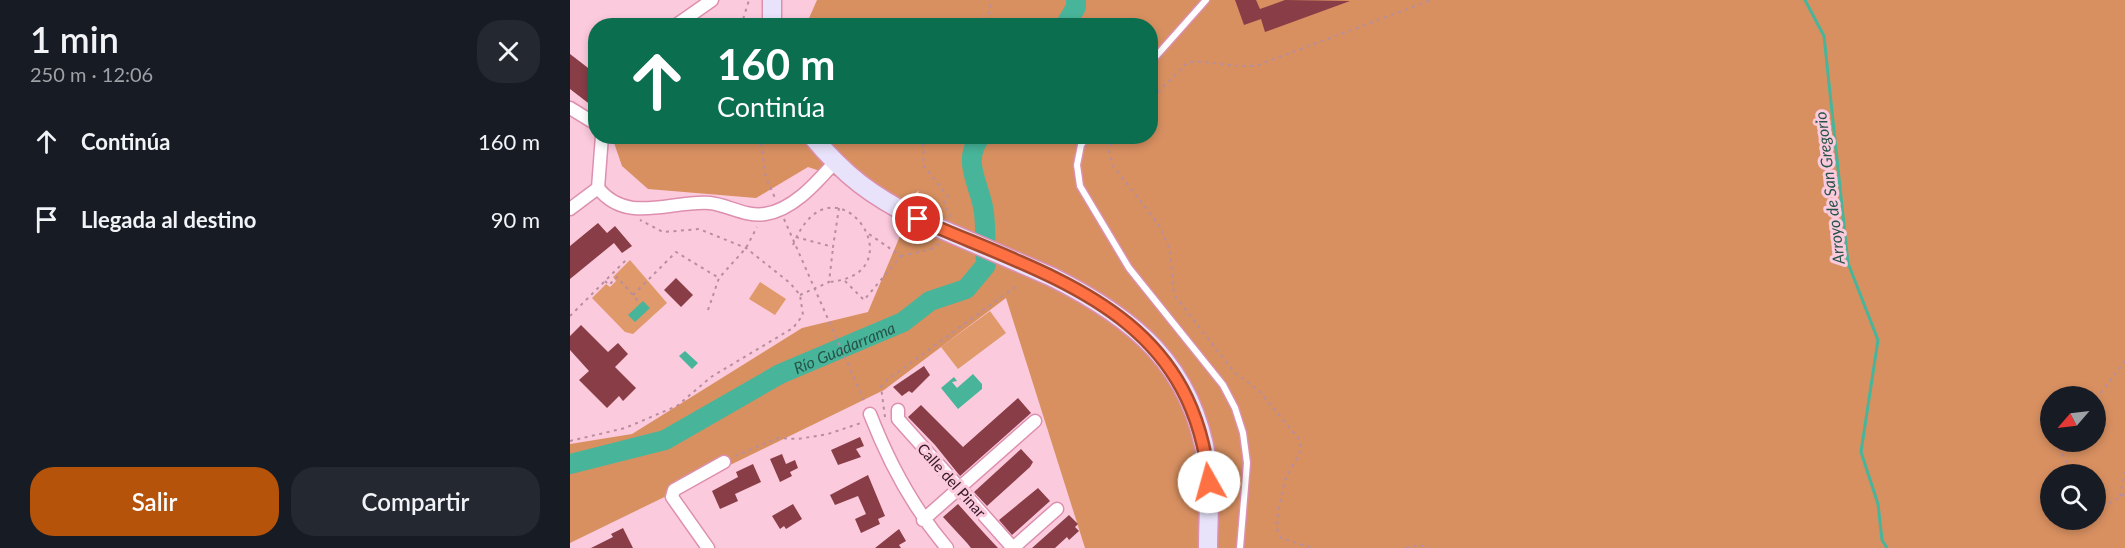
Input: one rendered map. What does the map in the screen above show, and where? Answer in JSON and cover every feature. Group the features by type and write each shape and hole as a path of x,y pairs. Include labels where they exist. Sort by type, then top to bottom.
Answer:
{"main road":[{"path":"771,0 772,18"},
{"path":"819,144 834,163 877,198 918,219 1052,277 1100,302 1131,324 1159,353 1173,373 1202,433 1209,482 1208,546"}],"street":[{"path":"686,18 712,0"},
{"path":"570,108 588,119"},
{"path":"601,144 598,188 605,197 621,206 644,210 710,203 764,214 795,200 811,189 834,163"},
{"path":"570,209 598,188"},
{"name":"Calle del Pinar","path":"898,410 898,419 1013,548"},
{"path":"871,419 894,470 922,520 947,548"},
{"path":"922,520 1035,421"},
{"path":"708,548 672,497 674,490 724,462"},
{"path":"1013,548 1057,509"}],"lane":[{"path":"1158,54 1206,0"},
{"path":"1082,144 1077,165 1080,186 1129,268 1222,385 1234,408 1243,433 1247,463 1240,548"}],"path":[{"path":"743,18 749,0"},
{"path":"985,18 991,10 989,0"},
{"path":"1158,93 1164,84 1188,62 1205,60 1241,68 1258,65 1431,0"},
{"path":"923,144 923,165 948,197 944,202 952,221"},
{"path":"1111,144 1109,151 1113,166 1159,225 1170,250 1174,295 1234,372 1258,390 1299,439 1301,450 1286,480 1277,529 1281,538 1313,548"},
{"path":"829,282 838,208"},
{"path":"793,245 802,224 812,214 825,209 838,208 852,213 863,223 868,233 870,249 866,263 857,274 844,281 829,282 800,295"},
{"path":"708,310 719,278 746,248 764,214"},
{"path":"570,441 625,429 677,406 711,377 793,328 803,315 800,295 790,283 746,248 699,229 663,232 636,218"},
{"path":"868,233 901,256"},
{"path":"796,237 833,247"},
{"path":"844,281 864,300 901,256 929,250 944,241"},
{"path":"633,295 676,252 719,278"},
{"path":"570,316 626,260"},
{"path":"605,280 609,285 617,277 639,302"},
{"path":"886,424 881,387 887,380 1018,285"},
{"path":"724,462 778,438 808,438 828,434 871,419 814,289"},
{"path":"2106,386 2125,361"},
{"path":"2120,496 2125,472"},
{"path":"2106,505 2125,494"},
{"path":"1406,548 1419,545 1429,548"}],"shaded area":[{"path":"817,0 2125,0 2125,548 1085,548 1006,298 884,390 570,543 570,444 632,434 802,328 868,312 919,191 904,199 808,167 756,198 648,189 622,166 614,144 1158,144 1158,18 809,18"},
{"path":"630,260 667,303 633,334 625,332 592,298 606,284 610,287 616,281 613,277"},
{"path":"760,282 786,299 775,315 749,299"},
{"path":"643,301 650,308 635,322 628,315"},
{"path":"990,311 1006,333 958,369 941,347"},
{"path":"685,351 698,363 692,369 679,356"},
{"path":"973,374 982,384 982,389 958,409 941,388 954,377 957,381 952,382 957,388"}],"building":[{"path":"1235,0 1256,0 1260,9 1285,0 1350,1 1265,32 1261,19 1244,25"},
{"path":"570,54 588,68 588,103 570,89"},
{"path":"598,223 607,233 615,226 632,246 622,253 614,243 570,279 570,246"},
{"path":"676,278 693,295 681,307 664,290"},
{"path":"581,325 608,352 618,343 628,354 615,367 636,388 623,401 619,396 607,408 579,380 589,371 570,350 570,336"},
{"path":"924,366 930,375 912,393 909,391 902,396 893,387"},
{"path":"1018,398 1031,413 960,476 908,417 921,405 963,447"},
{"path":"860,437 864,446 856,449 861,457 838,465 831,450"},
{"path":"1021,449 1033,462 987,506 974,492"},
{"path":"782,454 786,464 795,460 798,468 790,472 792,476 780,482 770,459"},
{"path":"753,464 761,482 735,494 738,501 720,509 712,491 738,477 736,472"},
{"path":"868,475 885,516 878,519 880,524 861,533 855,519 866,514 858,496 835,505 830,495"},
{"path":"1038,488 1050,501 1012,535 999,520"},
{"path":"793,504 802,519 786,529 784,526 780,529 772,516"},
{"path":"958,504 998,548 971,548 943,517"},
{"path":"1069,515 1078,524 1075,527 1079,531 1069,540 1067,537 1055,548 1032,548"},
{"path":"623,528 633,548 591,548 613,537 611,534"},
{"path":"899,529 906,541 899,545 901,548 875,548"}],"waterway":[{"name":"Río Guadarrama","path":"1070,18 1076,7 1076,0"},
{"name":"Arroyo de San Gregorio","path":"1805,0 1824,36 1848,263 1878,340 1861,452 1878,504 1882,540 1887,548"},
{"name":"Río Guadarrama","path":"570,464 665,440 780,374 903,322 930,301 966,289 986,265 984,213 972,164 972,155 976,144"}],"route":[{"path":"918,219 1085,293 1131,324 1159,353 1173,373 1194,413 1202,433 1209,482"}]}
